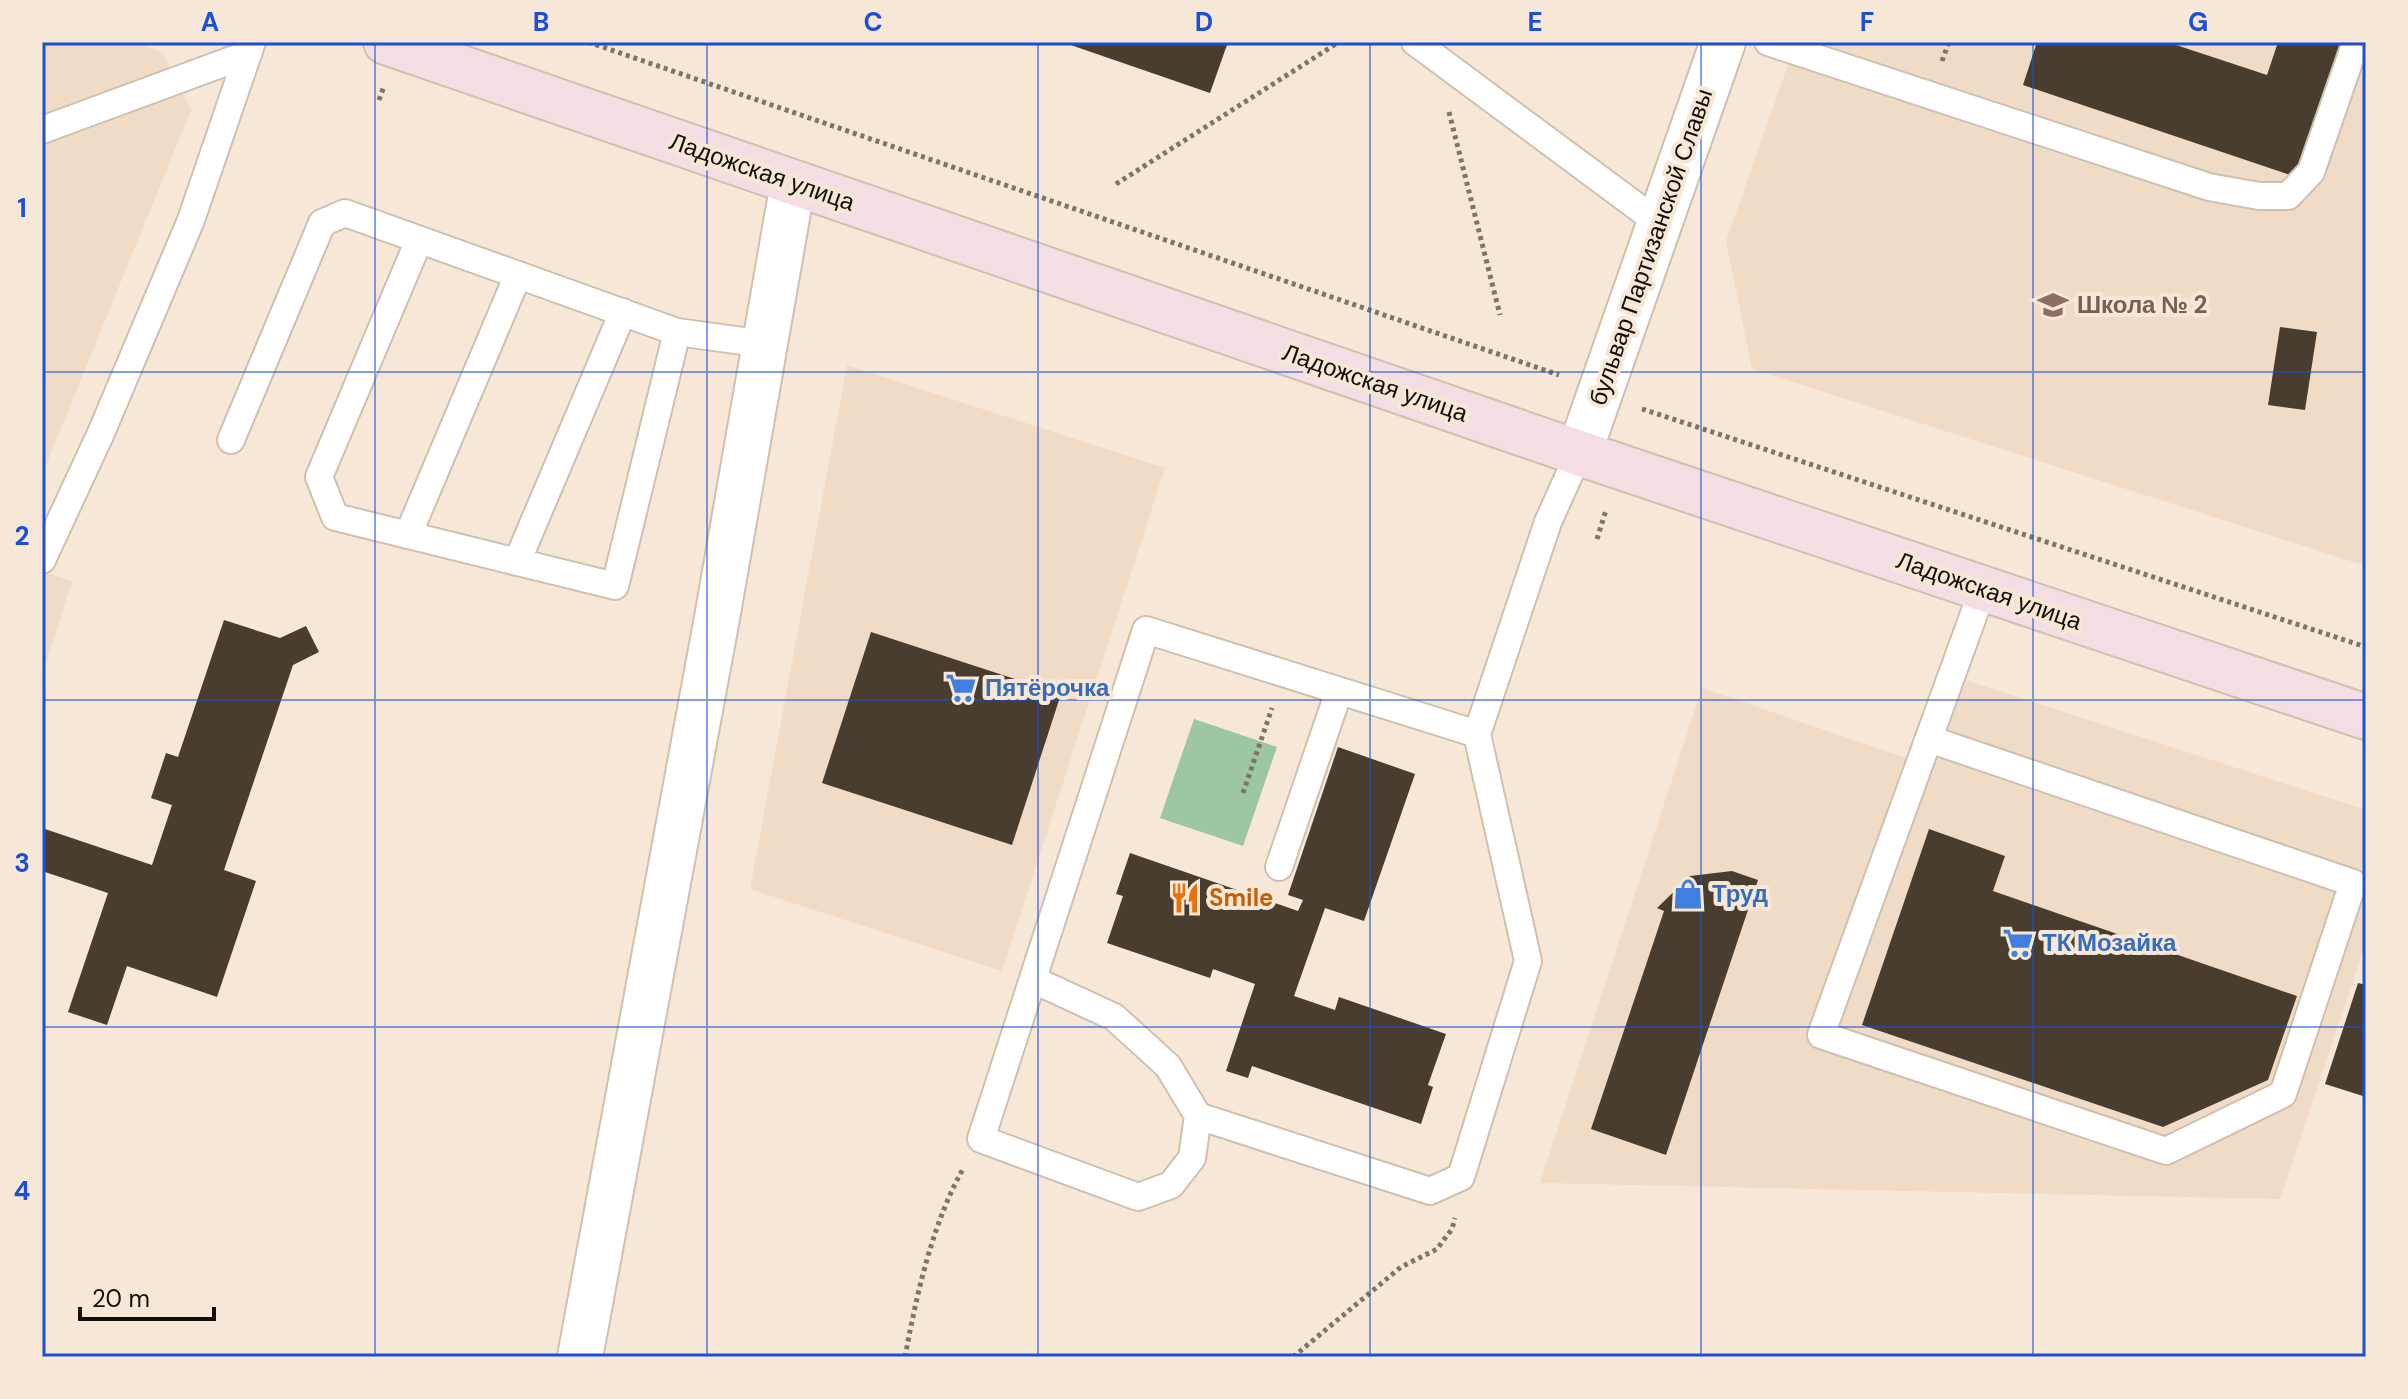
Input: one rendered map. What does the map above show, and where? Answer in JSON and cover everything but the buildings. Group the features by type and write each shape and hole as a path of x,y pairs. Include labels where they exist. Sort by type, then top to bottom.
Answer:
{"street":[{"name":"Ладожская улица","path":"386,42 1579,453 2366,717"},
{"name":"бульвар Партизанской Славы","path":"1579,453 1723,42"},
{"path":"580,1357 717,618 793,183"}],"lane":[{"path":"1768,42 2209,187 2259,196 2288,196 2311,172 2356,42"},
{"path":"42,130 250,48"},
{"path":"42,560 101,433 191,220 250,48"},
{"path":"1425,50 1659,223"},
{"path":"231,440 322,223 345,213 677,332 765,344"},
{"path":"419,240 319,477 335,517 615,586 677,332"},
{"path":"408,535 518,275"},
{"path":"517,562 623,312"},
{"path":"1198,1116 1430,1191 1461,1177 1528,961 1477,734 1548,522 1579,453"},
{"path":"1929,739 2353,883 2283,1094 2166,1151 1821,1035 1983,589"},
{"path":"1034,980 1114,1017 1168,1066 1198,1116 1192,1158 1171,1185 1138,1197 981,1139 1146,630 1477,734"},
{"path":"1279,867 1339,691"}],"path":[{"path":"588,42 1601,390 1634,406 2366,647"},
{"path":"1116,184 1339,42"},
{"path":"1425,50 1500,315"},
{"path":"1597,539 1609,502"},
{"path":"1243,793 1284,673"},
{"path":"905,1357 913,1313 949,1193 981,1139"},
{"path":"1293,1357 1401,1267 1437,1249 1452,1229 1461,1177"}],"shaded area":[{"path":"42,42 132,42 163,53 191,110 42,475"},
{"name":"Школа № 2","path":"1796,42 2366,42 2366,566 1752,369 1726,241"},
{"path":"847,365 1165,468 1002,971 750,889"},
{"path":"42,571 72,581 42,677"},
{"path":"1941,672 2366,810 2366,942 2280,1199 1540,1183 1702,688 1912,760"}],"green space":[{"path":"1194,719 1277,747 1243,846 1160,818"}],"place":[{"name":"Школа № 2","path":"2053,305"},
{"name":"Пятёрочка","path":"961,688"},
{"name":"Труд","path":"1688,894"},
{"name":"Smile","path":"1185,898"},
{"name":"ТК Мозайка","path":"2018,943"}]}
